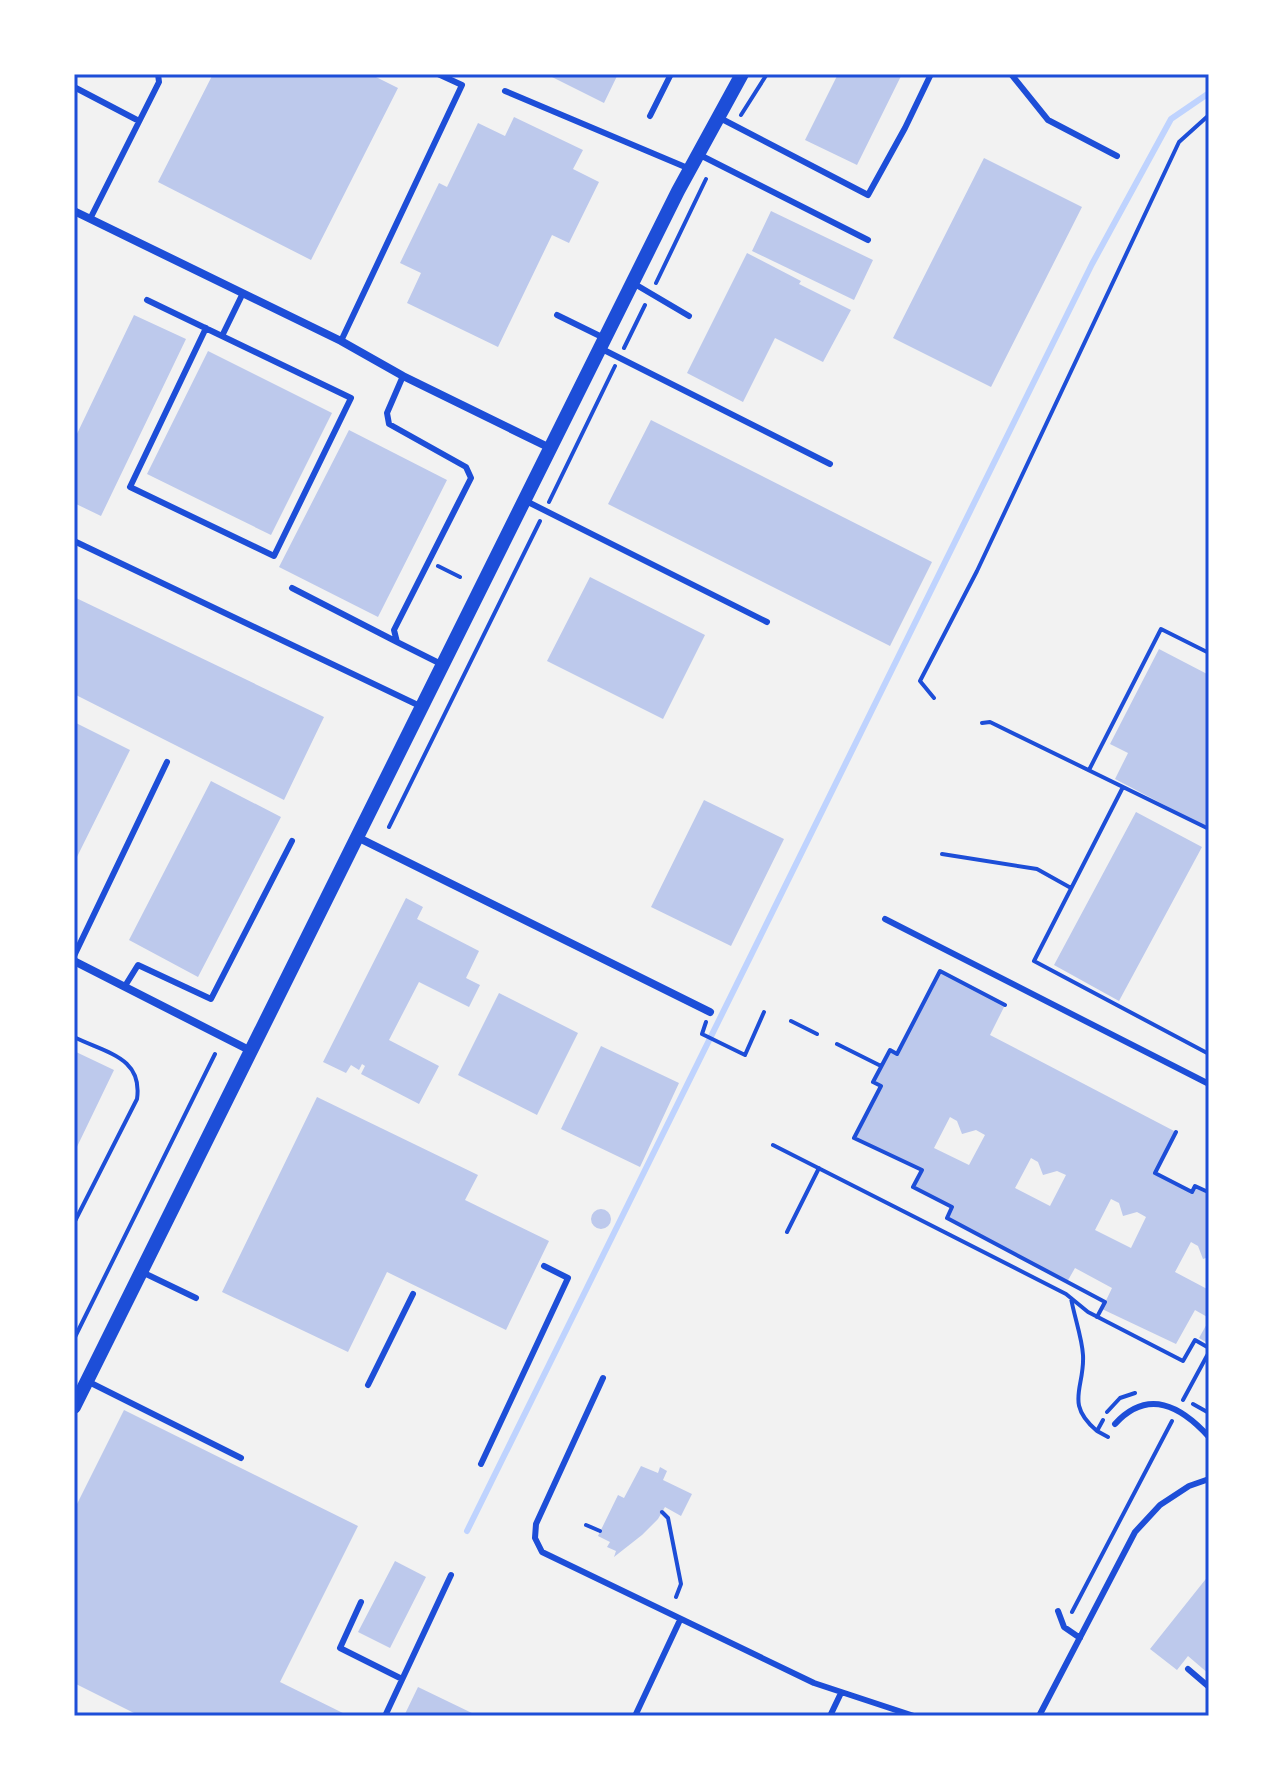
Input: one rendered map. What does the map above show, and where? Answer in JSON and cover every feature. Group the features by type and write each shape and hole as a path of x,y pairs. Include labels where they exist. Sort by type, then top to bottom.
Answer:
{"street":[{"path":"74,1407 550,448 690,169 742,74"},
{"path":"74,211 341,341 403,376 550,448"},
{"path":"357,837 710,1012"},
{"path":"74,958 251,1051"}],"lane":[{"path":"90,219 159,82 158,74"},
{"path":"341,341 462,85 438,74"},
{"path":"650,116 671,74"},
{"path":"718,117 868,195 931,74"},
{"path":"1011,74 1048,120 1117,156"},
{"path":"74,87 139,121"},
{"path":"505,91 690,169"},
{"path":"698,154 868,240"},
{"path":"633,283 689,316"},
{"path":"222,336 243,293"},
{"path":"147,300 206,328 351,398 274,556 130,487 206,328"},
{"path":"557,315 603,343 619,358 830,464"},
{"path":"397,642 394,630 471,478 466,467 389,424 387,413 403,376"},
{"path":"524,500 767,622"},
{"path":"74,541 422,707"},
{"path":"292,588 443,665"},
{"path":"74,958 167,762"},
{"path":"125,986 138,965 211,999 292,841"},
{"path":"885,919 1209,1084"},
{"path":"481,1464 568,1278 544,1266"},
{"path":"142,1272 196,1298"},
{"path":"368,1385 413,1294"},
{"path":"603,1378 536,1524 535,1538 542,1552 814,1683 914,1716"},
{"path":"87,1381 241,1458"},
{"path":"1115,1424 1131,1409 1152,1402 1177,1412 1209,1437"},
{"path":"1039,1716 1135,1532 1148,1515 1174,1494 1209,1479"},
{"path":"385,1716 451,1575"},
{"path":"361,1602 340,1648 402,1679"},
{"path":"1058,1611 1064,1627 1080,1638"},
{"path":"635,1716 680,1620"},
{"path":"1188,1669 1209,1687"},
{"path":"830,1716 841,1693"}],"path":[{"path":"734,126 767,74"},
{"path":"934,698 920,681 977,571 1179,142 1209,115"},
{"path":"389,827 714,162"},
{"path":"1089,770 1161,629 1209,653"},
{"path":"982,723 990,722 1209,829"},
{"path":"1123,787 1034,961 1209,1054"},
{"path":"942,854 1037,869 1071,888"},
{"path":"1005,1005 940,971 897,1054 890,1050 873,1082 881,1086 854,1138 922,1170 913,1187 952,1207 947,1218 1105,1302 1097,1317"},
{"path":"702,1034 745,1055 764,1012"},
{"path":"791,1021 817,1034"},
{"path":"74,1037 130,1064 139,1084 137,1099 74,1223"},
{"path":"837,1044 882,1067"},
{"path":"74,1339 215,1054"},
{"path":"1208,1127 1209,1120"},
{"path":"1176,1132 1155,1173 1192,1192 1195,1186 1209,1190"},
{"path":"773,1145 1070,1297 1097,1317 1183,1361 1195,1340 1209,1350 1182,1403"},
{"path":"787,1232 819,1168"},
{"path":"1070,1297 1083,1354 1078,1401 1081,1414 1097,1431"},
{"path":"1072,1612 1172,1421"},
{"path":"662,1512 668,1518 681,1584 676,1597"},
{"path":"586,1525 600,1531"}],"building":[{"path":"213,74 370,74 398,88 311,260 158,182"},
{"path":"546,74 618,74 604,103"},
{"path":"838,74 902,74 857,165 805,140"},
{"path":"514,117 583,150 573,169 599,182 569,243 552,235 498,347 407,303 421,273 400,263 439,183 447,187 478,123 505,136"},
{"path":"984,158 1082,207 991,387 893,338"},
{"path":"771,211 873,260 854,300 752,251"},
{"path":"747,253 851,310 823,362 775,338 743,402 687,373"},
{"path":"134,315 186,339 101,516 74,503 74,440"},
{"path":"208,351 332,413 271,535 147,474"},
{"path":"651,420 932,562 890,646 608,504"},
{"path":"349,430 447,480 378,617 279,567"},
{"path":"590,577 705,635 663,719 547,661"},
{"path":"74,597 324,717 284,800 74,694"},
{"path":"1159,649 1209,675 1209,821 1206,827 1115,779 1128,753 1110,744"},
{"path":"74,722 130,750 74,863"},
{"path":"211,781 281,817 198,977 129,940"},
{"path":"704,800 784,839 731,946 651,907"},
{"path":"1136,812 1202,847 1119,1001 1054,965"},
{"path":"406,898 423,907 417,919 479,951 466,978 480,985 469,1007 419,982 389,1040 439,1066 419,1104 361,1074 365,1066 362,1064 359,1070 351,1065 346,1073 323,1062"},
{"path":"940,971 1005,1005 990,1035 1176,1132 1155,1173 1192,1192 1195,1186 1209,1193 1209,1257 1203,1259 1198,1246 1191,1242 1175,1272 1209,1290 1209,1318 1195,1310 1176,1344 1102,1309 1112,1288 1075,1268 1067,1282 947,1218 952,1207 913,1187 922,1170 854,1138 881,1086 873,1082 890,1050 897,1054","holes":["950,1117 957,1121 962,1134 976,1130 985,1135 969,1165 934,1148","1031,1158 1038,1162 1043,1175 1057,1171 1066,1175 1050,1206 1015,1188","1111,1199 1119,1203 1123,1216 1137,1212 1146,1217 1131,1248 1095,1230"]},
{"path":"499,993 578,1033 537,1115 458,1075"},
{"path":"601,1046 679,1083 640,1167 561,1129"},
{"path":"74,1051 114,1070 74,1153"},
{"path":"317,1097 478,1175 465,1200 549,1241 506,1330 387,1272 348,1352 222,1292"},
{"path":"601,1209 608,1212 611,1219 608,1226 601,1229 594,1226 591,1219 594,1212"},
{"path":"1209,1320 1209,1344 1199,1338"},
{"path":"124,1410 358,1526 280,1682 349,1716 140,1716 74,1683 74,1510"},
{"path":"641,1466 658,1473 660,1467 667,1471 663,1480 692,1494 681,1516 665,1507 642,1535 614,1557 616,1551 607,1547 610,1542 598,1536 618,1495 624,1498"},
{"path":"395,1561 426,1577 390,1648 358,1632"},
{"path":"1209,1575 1209,1674 1188,1656 1177,1670 1150,1649"},
{"path":"418,1687 474,1714 473,1716 404,1716"}],"waterway":[{"path":"467,1531 1092,264 1171,119 1209,93"}]}
